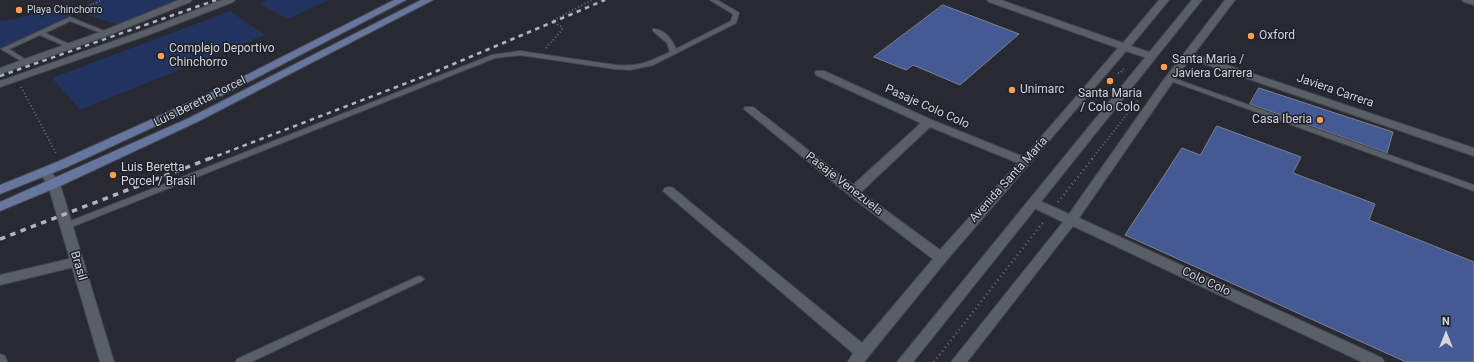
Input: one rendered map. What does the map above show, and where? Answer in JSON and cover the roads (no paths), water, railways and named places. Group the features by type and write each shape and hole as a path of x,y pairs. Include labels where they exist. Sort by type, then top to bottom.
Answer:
{"main road":[{"name":"Luis Beretta Porcel","path":"0,190 61,165 223,91 401,0"},
{"name":"Luis Beretta Porcel","path":"0,206 54,184 200,117 428,0"}],"street":[{"path":"0,71 106,33 187,0"},
{"path":"0,84 148,32 230,0"},
{"path":"992,0 1151,56"},
{"name":"Avenida Santa María","path":"859,358 941,258 1060,123 1164,0"},
{"path":"904,362 1197,0"},
{"path":"958,362 1071,220 1170,79 1230,0"},
{"path":"1467,0 1474,2"},
{"name":"Javiera Carrera","path":"1189,55 1474,152"},
{"name":"Pasaje Colo Colo","path":"820,73 928,122 1025,162"},
{"name":"Pasaje Venezuela","path":"749,109 852,192 941,258"},
{"path":"852,192 928,122"},
{"name":"Brasil","path":"45,172 54,184 107,362"},
{"path":"669,191 859,358"},
{"name":"Colo Colo","path":"1034,203 1377,362"},
{"path":"0,280 77,262"}],"lane":[{"path":"66,226 494,56 520,53 630,68 650,64 734,22 736,13 713,0"},
{"path":"26,62 4,49 70,20 106,33"},
{"path":"655,30 673,46 673,53"},
{"path":"41,33 69,46"},
{"path":"1170,79 1474,188"},
{"path":"241,362 419,279"}],"railway":[{"path":"0,76 216,0"},
{"path":"209,159 425,76 605,0"},
{"path":"0,239 211,158"}],"place":[{"name":"Playa Chinchorro","path":"19,10"},
{"name":"Oxford","path":"1251,36"},
{"name":"Complejo Deportivo Chinchorro","path":"161,56"},
{"name":"Santa Maria / Javiera Carrera","path":"1164,67"},
{"name":"Santa Maria / Colo Colo","path":"1110,81"},
{"name":"Unimarc","path":"1012,90"},
{"name":"Casa Iberia","path":"1320,120"},
{"name":"Luis Beretta Porcel / Brasil","path":"113,175"}]}
